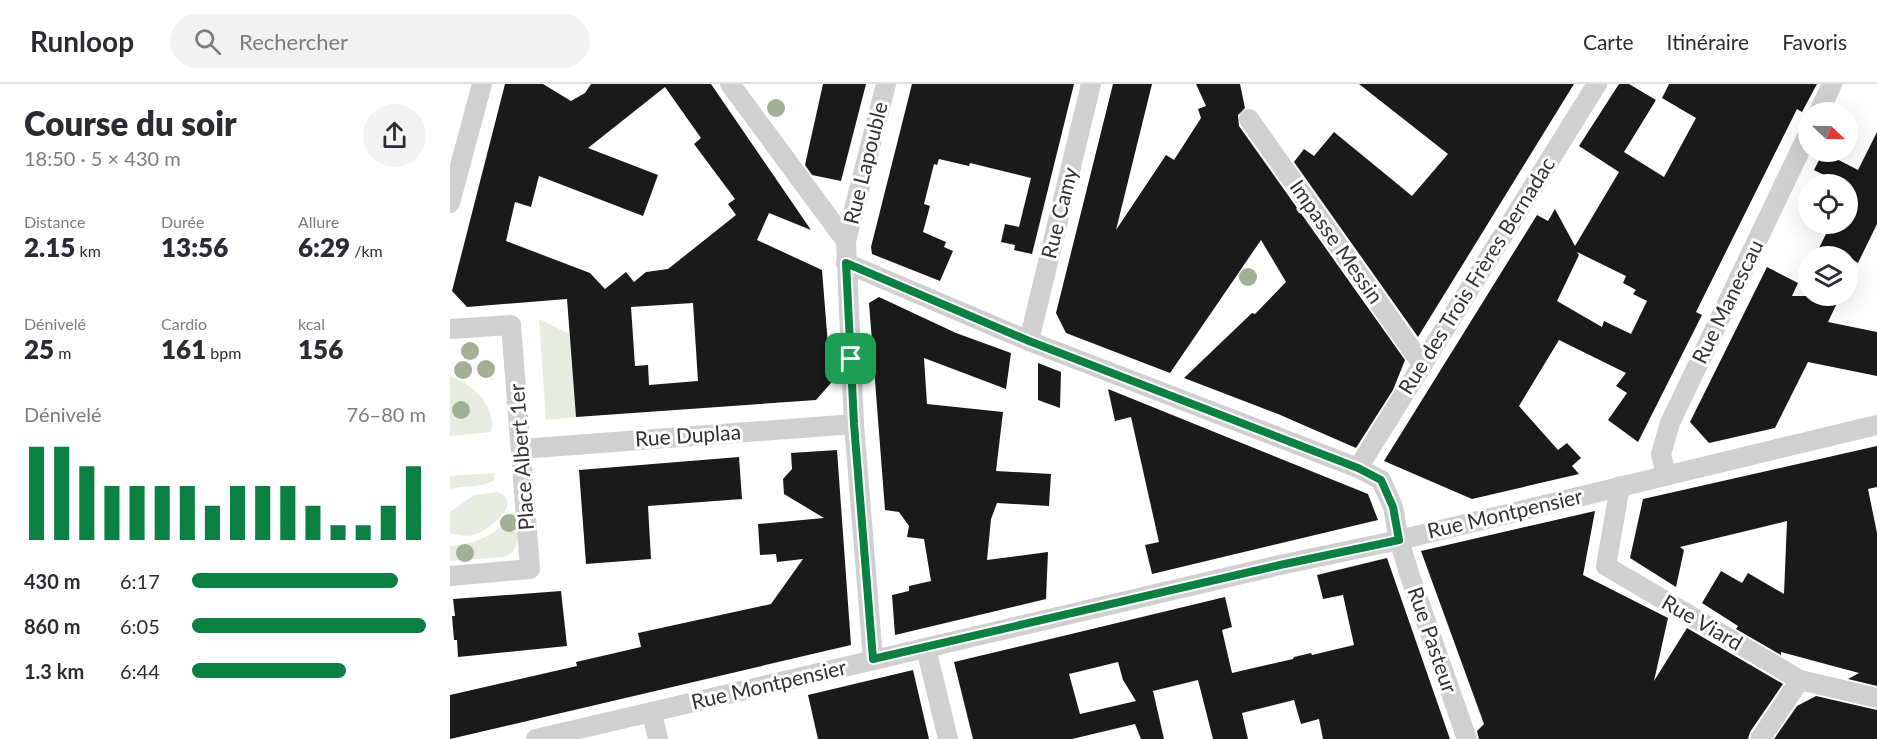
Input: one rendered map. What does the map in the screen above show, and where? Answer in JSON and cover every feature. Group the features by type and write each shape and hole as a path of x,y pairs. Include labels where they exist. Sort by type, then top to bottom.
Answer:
{"street":[{"path":"450,203 482,84"},
{"path":"730,84 846,241"},
{"name":"Rue Lapouble","path":"873,659 854,424 846,241 886,84"},
{"name":"Rue Camy","path":"1029,341 1091,84"},
{"name":"Rue des Trois Frères Bernadac","path":"1358,468 1597,84"},
{"path":"1824,102 1832,84"},
{"name":"Impasse Messin","path":"1249,120 1422,364"},
{"name":"Rue Manescau","path":"1666,474 1661,454 1670,423 1798,155"},
{"name":"Rue Pasteur","path":"846,263 1029,341 1358,468 1381,480 1393,507 1399,540 1467,739"},
{"name":"Place Albert 1er","path":"450,329 511,325 530,569 450,576"},
{"name":"Rue Duplaa","path":"521,449 854,424"},
{"name":"Rue Montpensier","path":"536,739 1269,567 1399,540 1877,425"},
{"name":"Rue Viard","path":"1620,486 1606,566 1800,680 1877,698"},
{"path":"926,648 948,739"},
{"path":"1760,739 1800,680"},
{"path":"652,713 658,739"}],"shaded area":[{"path":"539,319 569,334 576,417 546,420"},
{"path":"450,376 467,384 481,397 490,413 491,432 450,436"},
{"path":"495,473 493,481 488,483 450,489 450,476"},
{"path":"497,492 505,496 507,502 506,509 495,522 473,535 450,533 450,512 474,495"},
{"path":"512,512 516,513 518,538 511,554 505,557 450,561 450,546 486,537 498,529"}],"building":[{"path":"505,84 543,84 571,101 585,93 591,84 711,84 811,230 769,213 757,240 822,270 831,383 816,400 576,417 567,299 467,307 452,291","holes":["665,87 701,138 694,144 735,199 728,204 736,215 668,269 646,272 634,282 626,272 605,289 590,273 506,241 515,202 531,207 539,176 643,216 658,175 588,148","693,303 698,381 649,385 648,365 635,366 631,307"]},
{"path":"823,84 866,84 841,181 812,175 805,165"},
{"path":"912,84 1074,84 1032,254 1014,250 1015,245 1001,242 1005,224 1019,227 1031,178 970,163 969,166 939,159 937,165 934,164 924,204 930,206 923,232 946,242 944,247 953,251 940,281 872,254 871,247"},
{"path":"1113,84 1152,84 1116,230 1166,155 1174,160 1201,118 1198,109 1206,106 1196,84 1240,84 1245,108 1238,115 1239,126 1405,360 1393,390 1356,448 1278,414 1184,378 1252,313 1255,314 1286,282 1261,240 1170,373 1066,333 1056,313"},
{"path":"1359,84 1574,84 1418,337 1294,162 1304,149 1314,156 1334,132 1412,196 1448,154"},
{"path":"1619,84 1629,84 1656,100 1624,152 1664,177 1696,118 1662,98 1669,84 1817,84 1807,102 1798,102 1798,110 1696,312 1702,315 1638,442 1608,420 1627,393 1616,386 1626,373 1559,340 1519,406 1558,450 1567,443 1581,458 1572,466 1579,474 1472,499 1384,461 1537,215 1548,221 1555,209 1575,246 1619,172 1579,146","holes":["1577,252 1626,276 1623,283 1636,290 1633,294 1647,301 1631,334 1604,321 1602,327 1557,301 1579,255"]},
{"path":"1877,132 1877,224 1858,263 1858,246 1820,246 1826,234 1858,234 1858,174 1822,174 1814,170 1818,162 1842,162 1858,170"},
{"path":"1767,267 1798,283 1792,296 1798,296 1798,306 1836,306 1828,322 1877,332 1877,376 1808,362 1775,428 1709,443 1690,422"},
{"path":"879,297 956,333 1011,353 1006,389 924,358 927,404 1003,412 996,471 1051,474 1049,506 997,503 991,519 987,560 1048,552 1046,599 895,635 892,595 909,591 909,586 931,581 924,539 907,537 909,526 899,512 885,510 869,303"},
{"path":"1038,363 1061,372 1060,408 1038,400"},
{"path":"1108,389 1368,494 1378,520 1152,574 1145,545 1159,542 1131,417 1115,421"},
{"path":"1877,446 1877,487 1868,489 1877,533 1877,686 1848,679 1859,673 1781,652 1781,655 1736,629 1738,626 1702,603 1721,571 1742,583 1748,573 1784,594 1787,521 1680,547 1684,550 1676,587 1630,558 1643,499"},
{"path":"837,450 851,645 450,739 450,695 577,666 576,662 641,647 638,633 771,604 803,559 777,562 776,554 760,555 758,524 824,518 784,494 783,479 792,469 791,453"},
{"path":"739,457 742,499 648,506 651,559 586,564 579,470"},
{"path":"1595,511 1583,575 1668,618 1654,681 1687,628 1783,684 1750,732 1748,739 1479,739 1477,731 1484,724 1421,551"},
{"path":"1387,558 1450,739 1323,739 1319,719 1301,724 1294,700 1242,713 1248,739 1213,739 1198,680 1153,691 1164,739 1141,739 1135,724 1072,739 973,739 954,662 1225,597 1232,627 1222,630 1232,673 1311,653 1312,655 1354,645 1343,595 1323,599 1317,575","holes":["1118,662 1123,680 1136,701 1080,714 1069,674"]},
{"path":"561,591 567,646 458,657 457,640 454,640 453,599"},
{"path":"913,670 929,739 818,739 808,695"},
{"path":"1816,696 1877,710 1877,739 1774,739 1797,706"}],"route":[{"path":"846,263 1029,341 1358,468 1381,480 1393,507 1399,540 1280,565 873,659 851,359 846,263"}]}
